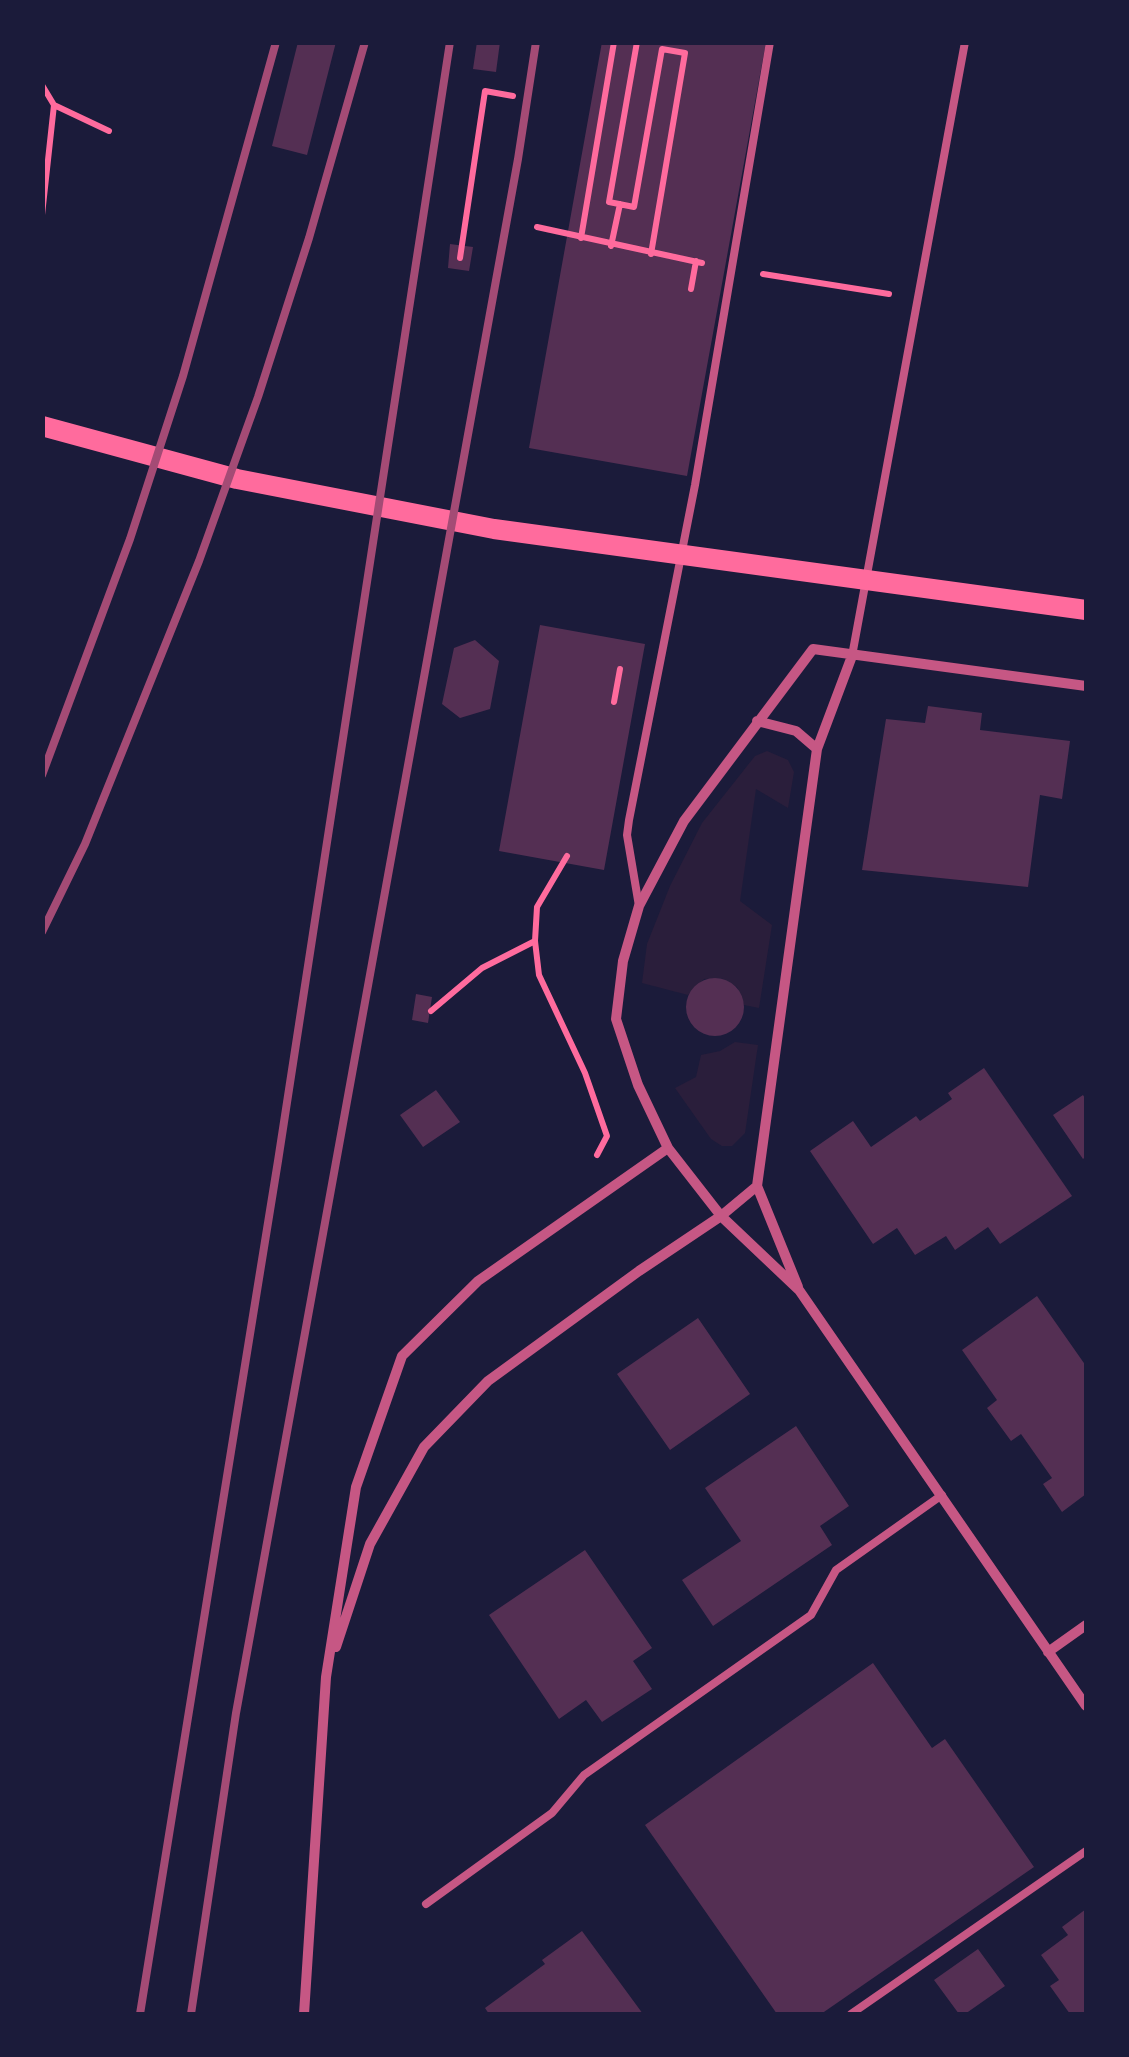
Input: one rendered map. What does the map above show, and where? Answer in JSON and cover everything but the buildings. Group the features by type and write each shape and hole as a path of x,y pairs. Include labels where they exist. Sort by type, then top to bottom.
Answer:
{"main road":[{"path":"42,426 237,480 494,530 1086,610"}],"street":[{"path":"1086,686 813,649 684,821 639,906 623,961 616,1019 638,1085 668,1148 721,1216 800,1290 1086,1706"},
{"path":"800,1290 757,1186 817,749 852,656"},
{"path":"757,721 796,731 817,749"},
{"path":"304,2014 326,1677 356,1487 402,1356 478,1281 668,1148"},
{"path":"326,1677 370,1544 424,1447 488,1381 721,1216 757,1186"},
{"path":"1048,1652 1086,1625"}],"lane":[{"path":"639,906 627,835 629,820 695,485 770,42"},
{"path":"852,656 965,42"},
{"path":"426,1904 552,1813 584,1774 811,1614 836,1570 942,1494"},
{"path":"850,2014 1086,1851"}],"path":[{"path":"581,238 614,42"},
{"path":"637,42 609,202 634,207 662,49 685,52 651,254"},
{"path":"42,85 54,105 109,131"},
{"path":"460,258 485,91 514,96"},
{"path":"42,214 54,105"},
{"path":"611,246 620,204"},
{"path":"537,227 651,254 891,294"},
{"path":"690,289 698,250"},
{"path":"614,702 620,669"},
{"path":"567,856 537,907 535,941 540,975 586,1074 607,1136 585,1177 593,1201"},
{"path":"431,1011 482,968 535,941"}],"shaded area":[{"path":"767,751 788,760 794,772 788,808 756,789 740,901 772,925 759,1008 744,1005 737,987 721,978 704,979 688,995 642,983 647,944 670,886 702,823 755,756"},
{"path":"735,1042 758,1045 745,1133 732,1146 722,1146 711,1139 675,1088 696,1077 701,1055 720,1051"}],"railway":[{"path":"42,775 130,539 183,376 276,42"},
{"path":"42,932 85,844 199,561 309,238 365,42"},
{"path":"140,2014 278,1161 450,42"},
{"path":"191,2014 236,1713 536,42"}]}
